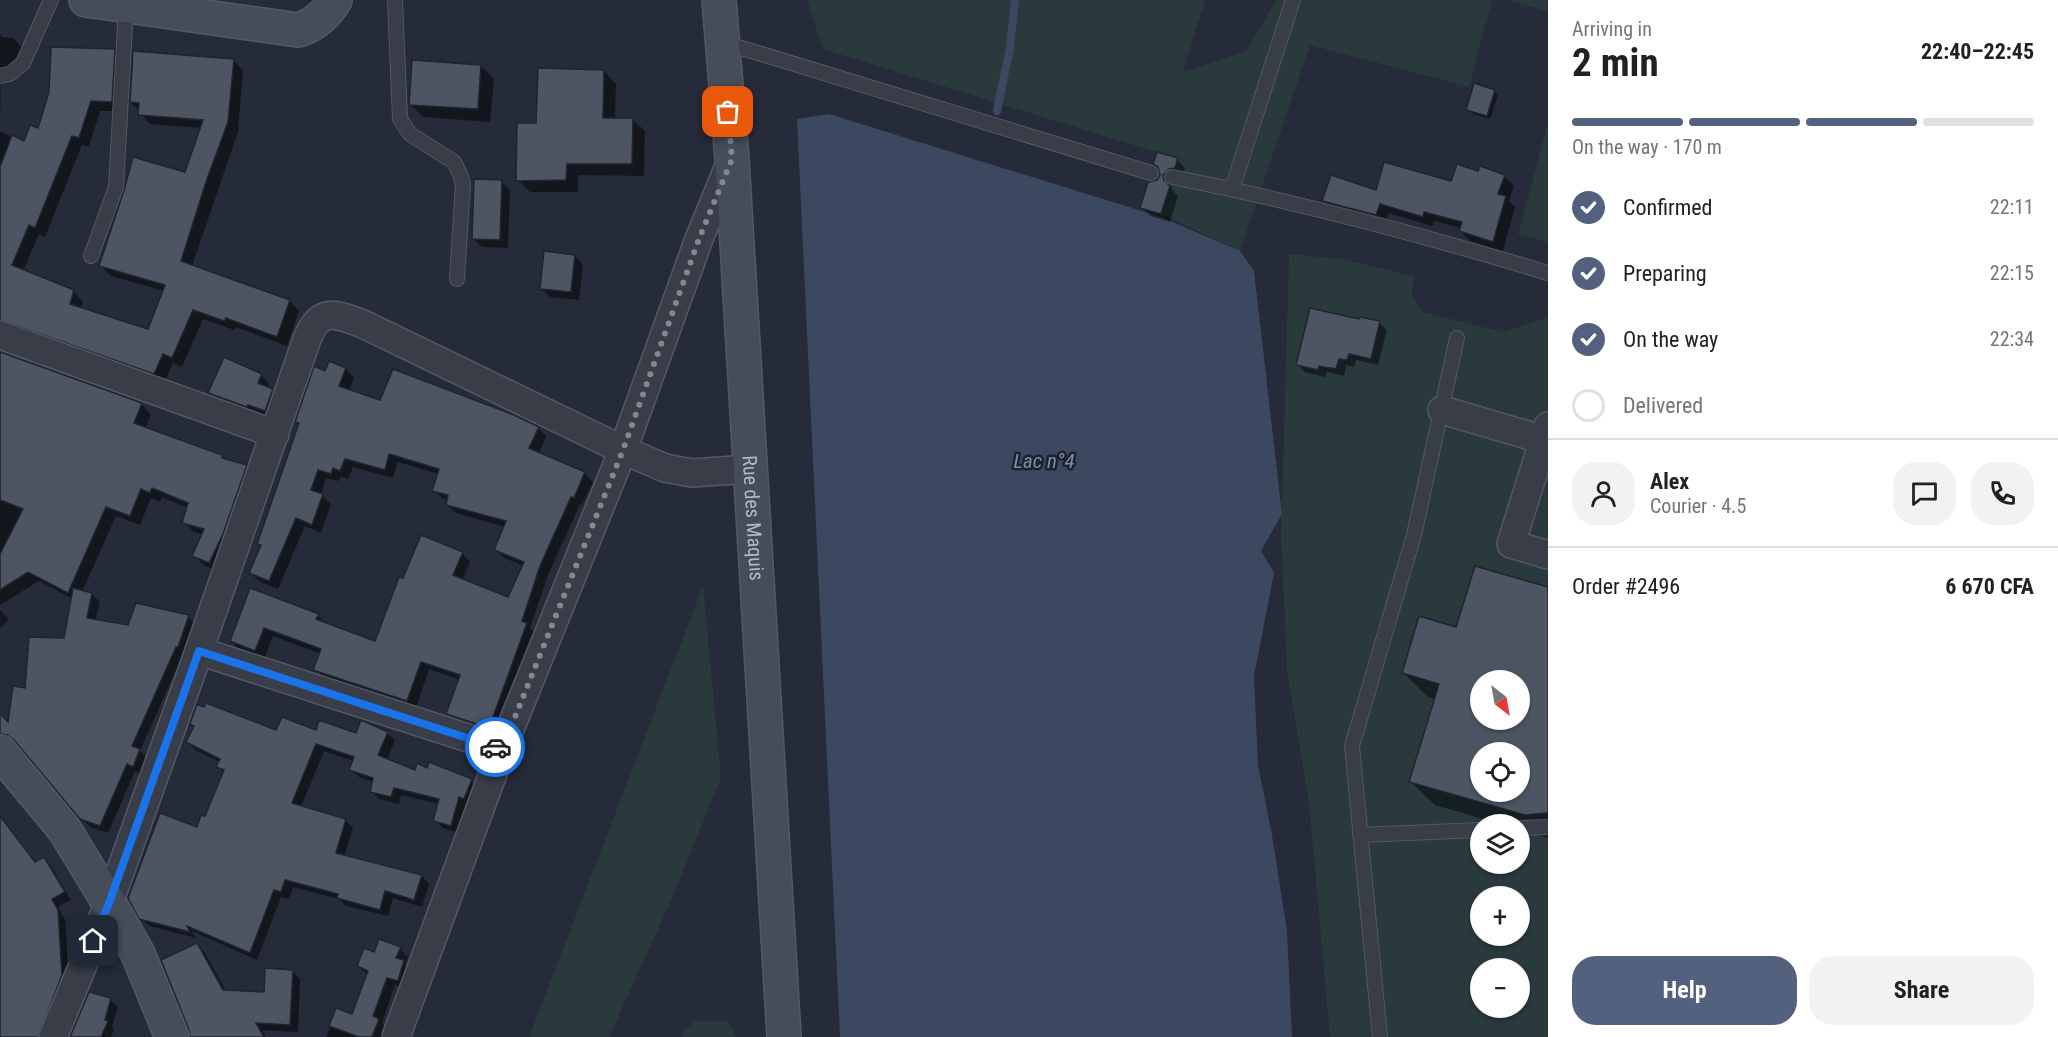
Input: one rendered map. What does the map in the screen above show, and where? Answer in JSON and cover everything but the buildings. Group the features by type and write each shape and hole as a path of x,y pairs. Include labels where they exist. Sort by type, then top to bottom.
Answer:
{"street":[{"path":"86,0 298,30 318,21 329,11 335,0"},
{"name":"Rue des Maquis","path":"719,0 732,159 784,1037"},
{"path":"396,1037 502,749 623,450 699,239 732,159"},
{"path":"53,1037 109,903 313,325 321,318 338,315 363,324 623,450 665,468 692,473 749,469"},
{"path":"0,335 275,434"},
{"path":"1442,410 1547,436 1511,544 1548,555"},
{"path":"199,651 502,749"},
{"path":"0,752 64,829 109,903 138,954 172,1037"}],"lane":[{"path":"0,76 10,74 23,63 51,0"},
{"path":"395,0 400,119 410,134 454,162 463,184 457,279"},
{"path":"1232,189 1293,0"},
{"path":"91,256 116,187 126,7"},
{"path":"722,42 1151,173"},
{"path":"1172,177 1232,189 1477,252 1548,273"},
{"path":"1380,1037 1352,746 1414,535 1457,338"},
{"path":"1530,828 1548,827"},
{"path":"1360,835 1470,830"}],"shaded area":[{"path":"807,0 1205,0 1183,72 1246,51 1276,0 1492,0 1469,87 1310,45 1240,251 1161,214 1178,159 823,49"},
{"path":"1506,0 1548,0 1548,11"},
{"path":"1548,123 1548,242 1518,234"},
{"path":"1289,254 1342,259 1414,276 1412,294 1422,312 1503,332 1548,317 1548,1037 1330,1037 1309,803 1287,670 1281,539"},
{"path":"703,586 721,778 673,896 609,1037 529,1037"},
{"path":"695,1021 728,1021 736,1037 682,1037 684,1030"}],"water":[{"name":"Lac n°4","path":"829,114 1161,217 1240,251 1254,271 1282,514 1261,551 1274,573 1254,676 1258,765 1287,931 1292,1037 840,1037 797,119"}],"waterway":[{"path":"997,111 1010,47 1015,0"}],"way so far":[{"path":"495,747 502,749 615,471 699,239 732,159 728,112"}],"route":[{"path":"93,941 109,903 199,651 495,747"}]}
